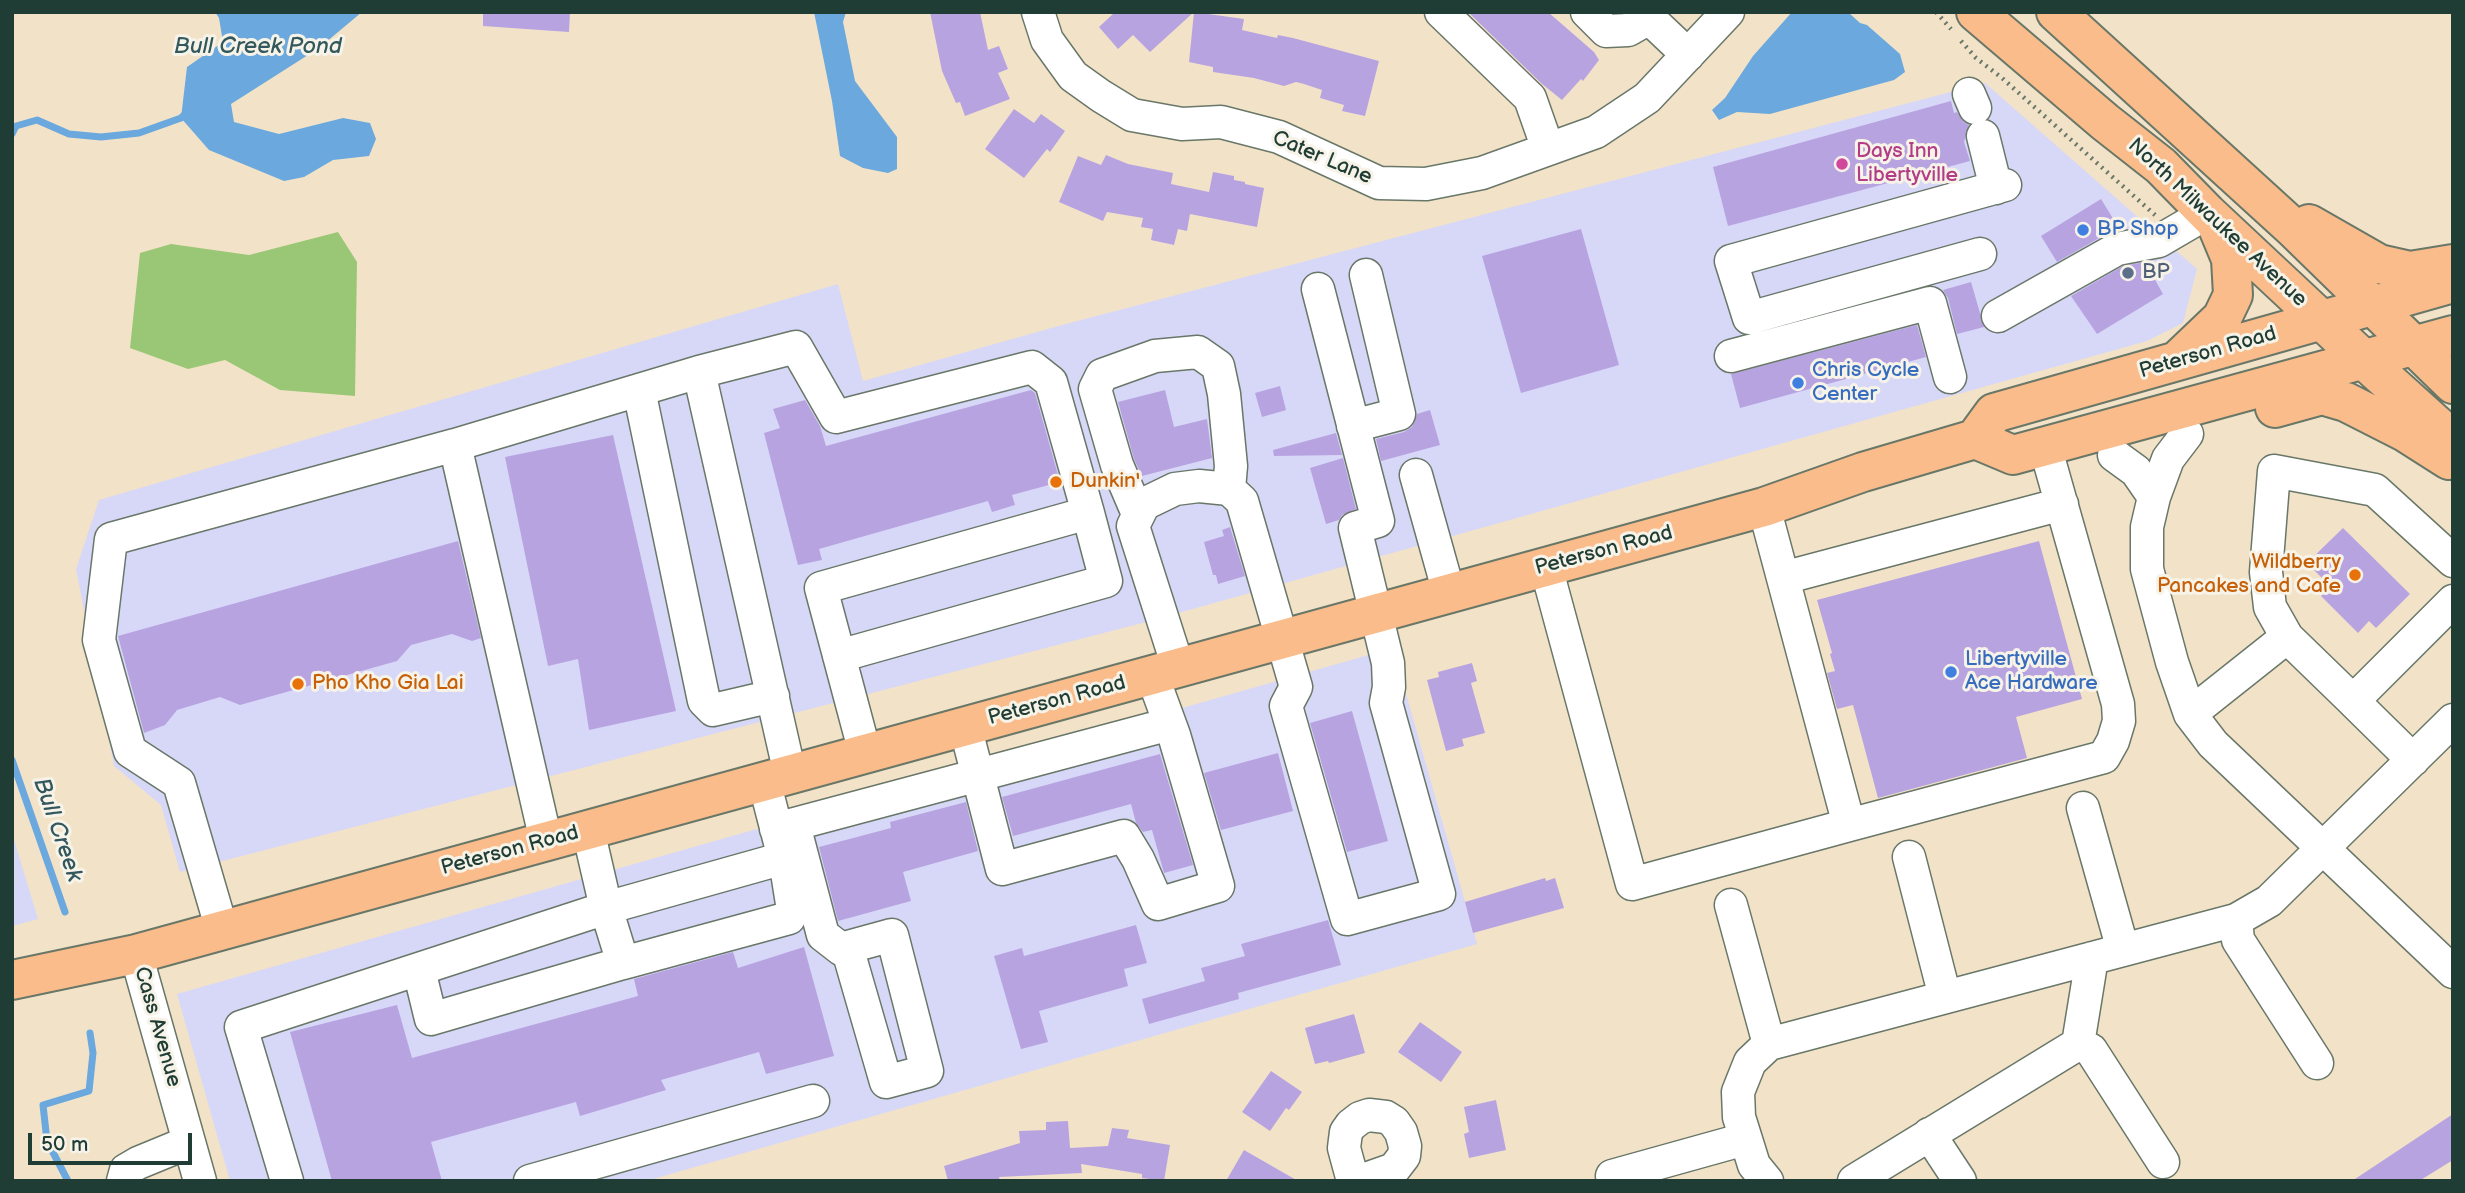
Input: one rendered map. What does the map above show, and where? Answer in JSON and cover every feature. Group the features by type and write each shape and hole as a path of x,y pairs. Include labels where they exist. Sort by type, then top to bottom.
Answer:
{"main road":[{"name":"North Milwaukee Avenue","path":"1976,12 2161,166 2211,217 2453,440"},
{"path":"2056,12 2264,201 2453,384"},
{"path":"2264,201 2379,264 2410,271 2453,264"},
{"path":"2175,362 2222,318 2233,295 2231,259 2211,217"},
{"name":"Peterson Road","path":"12,996 136,954 1764,507 1863,472 1975,439 1994,413 2453,283"},
{"path":"1975,439 2013,455 2453,335"},
{"path":"2056,444 2106,457 2322,395 2354,405 2453,462"},
{"name":"Peterson Road","path":"12,980 136,954"}],"street":[{"name":"Cater Lane","path":"1038,12 1047,40 1073,76 1132,115 1182,124 1221,122 1279,137 1379,183 1426,184 1482,173 1596,132 1647,98 1728,12"},
{"path":"1441,12 1530,98 1548,149"},
{"path":"1587,12 1606,31 1628,30 1650,15 1688,55"},
{"path":"1975,113 2000,187 1731,261 1749,318 1980,254"},
{"path":"1998,316 2117,248 2159,241 2211,217"},
{"path":"1353,426 1399,414 1366,275"},
{"path":"965,726 1002,869 1124,836 1138,859 1158,904 1218,886 1170,724 1165,671 1133,526 1144,504 1175,489 1199,486 1229,489 1242,501 1283,639 1296,687 1286,706 1346,919 1438,894 1386,703 1389,687 1388,663 1354,528 1378,521 1318,289"},
{"path":"1731,356 1930,303 1950,377"},
{"path":"222,930 179,783 131,751 99,640 111,539 456,445 699,372 796,347 836,417 1032,367 1051,382 1107,581 839,656"},
{"path":"1138,514 1118,465 1095,389 1101,375 1156,356 1198,352 1218,366 1224,394 1231,466 1229,489"},
{"path":"419,970 431,1019 789,918 793,910 777,778 772,696 699,372"},
{"path":"639,390 704,701 713,710 772,696"},
{"path":"2187,434 2168,459 2154,497 2147,527 2147,569 2172,662 2190,714 2213,744 2453,972"},
{"path":"1546,566 1632,884 2104,757 2113,741 2119,721 2118,704 2062,504 2056,444"},
{"path":"456,445 546,841"},
{"path":"2114,454 2136,471 2154,497"},
{"path":"2413,760 2287,637 2270,607 2266,572 2274,471 2375,490 2453,561"},
{"path":"1416,475 1450,593"},
{"path":"1783,578 2062,504"},
{"path":"1764,507 1849,825"},
{"path":"865,753 821,588 1088,513"},
{"path":"2353,701 2453,601"},
{"path":"2190,714 2287,637"},
{"path":"1767,1181 1754,1165 1745,1139 1739,1117 1738,1092 1750,1062 1769,1045 2236,920 2269,901 2453,720"},
{"path":"287,1181 241,1027 606,908 785,837 976,774 1170,724"},
{"path":"2083,808 2123,950"},
{"path":"588,830 606,908 623,963"},
{"path":"785,837 823,935 841,949"},
{"path":"1909,857 1945,997"},
{"path":"1731,905 1769,1045"},
{"path":"2236,920 2238,940 2317,1063"},
{"name":"Cass Avenue","path":"136,954 200,1181"},
{"path":"1854,1181 2078,1044 2092,958"},
{"path":"2078,1044 2091,1051 2163,1162"},
{"path":"530,1181 813,1101"},
{"path":"1353,1181 1344,1148 1346,1132 1360,1118 1369,1115 1386,1117 1394,1122 1401,1132 1405,1146 1404,1156 1394,1169 1360,1181"},
{"path":"1929,1134 1960,1181"},
{"path":"1612,1176 1745,1139"},
{"path":"123,1181 126,1170 189,1142"}],"shaded area":[{"path":"1985,83 2197,269 2183,323 2147,341 1150,621 180,872 161,805 114,766 76,569 99,500 838,284 863,381 1062,325"},
{"path":"1393,648 1477,944 646,1181 230,1181 177,994"},
{"path":"12,833 38,919 12,926"}],"green space":[{"path":"338,232 357,262 355,396 280,390 225,360 188,369 130,348 140,253 171,244 249,255"}],"water":[{"name":"Bull Creek Pond","path":"215,12 362,12 319,48 231,104 234,122 279,134 343,118 370,123 376,139 369,156 333,160 304,177 284,181 209,150 181,118 187,67 223,42 219,18"},
{"path":"814,12 846,12 843,22 855,81 897,137 897,169 888,173 863,168 840,156"},
{"path":"1792,12 1848,12 1900,54 1905,72 1894,80 1770,114 1737,112 1719,120 1712,110 1725,98 1753,56"}],"building":[{"path":"483,12 570,12 569,32 483,26"},
{"path":"930,12 980,12 988,50 999,46 1008,69 998,73 1010,99 965,116 942,71"},
{"path":"1115,12 1194,12 1150,52 1133,35 1118,49 1099,27"},
{"path":"1194,12 1244,19 1242,30 1277,38 1278,35 1293,38 1379,61 1365,116 1342,111 1344,105 1320,98 1322,90 1304,84 1296,82 1284,86 1213,72 1213,67 1189,62"},
{"path":"1468,12 1548,12 1594,52 1599,60 1583,81 1581,79 1562,100"},
{"name":"Days Inn Libertyville","path":"1951,101 1954,113 1957,112 1969,125 1964,142 1970,161 1728,226 1713,167"},
{"path":"1014,109 1034,123 1041,114 1065,131 1050,152 1047,149 1024,178 985,149"},
{"path":"1106,155 1128,164 1173,173 1171,184 1209,192 1213,172 1234,176 1234,180 1264,188 1257,227 1190,214 1187,231 1178,229 1174,245 1151,240 1153,229 1141,227 1143,218 1107,212 1103,221 1059,202 1078,156 1101,165"},
{"name":"BP Shop","path":"2101,199 2120,230 2108,233 2057,262 2041,236"},
{"path":"1581,229 1619,365 1521,393 1482,256"},
{"name":"BP","path":"2145,262 2163,294 2097,334 2071,296 2123,266"},
{"path":"1971,282 1984,327 1957,334 1948,298 1943,290"},
{"path":"1917,325 1926,357 1740,408 1731,374"},
{"path":"1280,386 1286,410 1262,417 1255,393"},
{"path":"1031,390 1035,393 1060,482 1012,495 1015,505 992,512 988,501 819,549 822,560 798,565 764,433 780,428 773,409 805,400 820,426 826,446"},
{"path":"1165,390 1174,427 1207,419 1212,458 1142,476 1134,459 1118,402"},
{"path":"1430,410 1440,445 1381,461 1376,439 1404,432 1412,427 1417,414"},
{"path":"1336,433 1342,455 1274,456 1273,450"},
{"path":"613,435 676,711 589,730 578,659 548,666 505,457"},
{"path":"1343,458 1356,509 1342,515 1339,520 1326,524 1310,468"},
{"path":"1230,527 1245,576 1218,584 1204,542 1224,536 1222,530"},
{"name":"Wildberry Pancakes and Cafe","path":"2343,528 2410,594 2376,628 2369,621 2358,633 2321,596 2331,587 2307,563"},
{"path":"458,541 481,638 472,641 452,634 411,645 397,661 240,705 220,697 177,710 165,725 144,733 118,636"},
{"name":"Libertyville Ace Hardware","path":"2039,541 2082,699 2016,717 2027,758 1878,798 1853,705 1837,709 1827,673 1835,671 1830,654 1832,653 1817,600"},
{"path":"1472,663 1477,681 1471,683 1485,733 1462,739 1464,746 1446,751 1427,680 1439,677 1438,672"},
{"path":"1352,711 1388,841 1347,852 1310,723"},
{"path":"1278,753 1293,811 1221,830 1204,773"},
{"path":"1160,754 1193,865 1164,873 1152,830 1143,832 1136,823 1131,804 1013,836 1002,797"},
{"path":"966,802 978,851 903,872 911,901 838,921 819,847 891,828 890,822"},
{"path":"1545,878 1546,881 1555,878 1564,908 1473,933 1465,902"},
{"path":"1328,920 1341,965 1238,993 1239,999 1149,1024 1142,999 1205,981 1201,968 1245,956 1241,944"},
{"path":"1136,925 1147,963 1124,969 1128,986 1039,1011 1048,1042 1021,1049 994,956 1022,948 1024,956"},
{"path":"804,947 834,1056 766,1074 759,1052 661,1080 666,1090 580,1116 576,1102 431,1142 442,1181 332,1181 290,1032 397,1005 412,1058 638,996 634,979 733,952 738,968"},
{"path":"1354,1014 1365,1053 1315,1064 1305,1028"},
{"path":"1420,1022 1462,1052 1441,1082 1398,1052"},
{"path":"1271,1071 1302,1092 1289,1110 1286,1108 1270,1131 1242,1112"},
{"path":"1496,1100 1506,1150 1469,1158 1464,1134 1469,1132 1464,1107"},
{"path":"2453,1114 2453,1160 2419,1181 2352,1181"},
{"path":"1068,1121 1070,1148 1108,1146 1112,1128 1129,1130 1127,1138 1170,1145 1164,1181 1142,1178 1142,1174 1081,1164 1082,1173 999,1177 1000,1181 948,1181 944,1166 1020,1143 1019,1131 1046,1130 1046,1122"},
{"path":"1244,1150 1298,1181 1226,1181"}],"waterway":[{"name":"Bull Creek","path":"12,134 16,126 37,120 69,134 101,137 139,133 181,118 187,112"},
{"name":"Bull Creek","path":"12,760 65,912"},
{"name":"Bull Creek","path":"68,1181 47,1141 43,1105 89,1091 93,1053 90,1033"}],"place":[{"name":"Days Inn Libertyville","path":"1842,164"},
{"name":"BP Shop","path":"2083,230"},
{"name":"BP","path":"2128,273"},
{"name":"Chris Cycle Center","path":"1798,383"},
{"name":"Dunkin'","path":"1056,482"},
{"name":"Wildberry Pancakes and Cafe","path":"2355,575"},
{"name":"Libertyville Ace Hardware","path":"1951,672"},
{"name":"Pho Kho Gia Lai","path":"298,684"}]}
